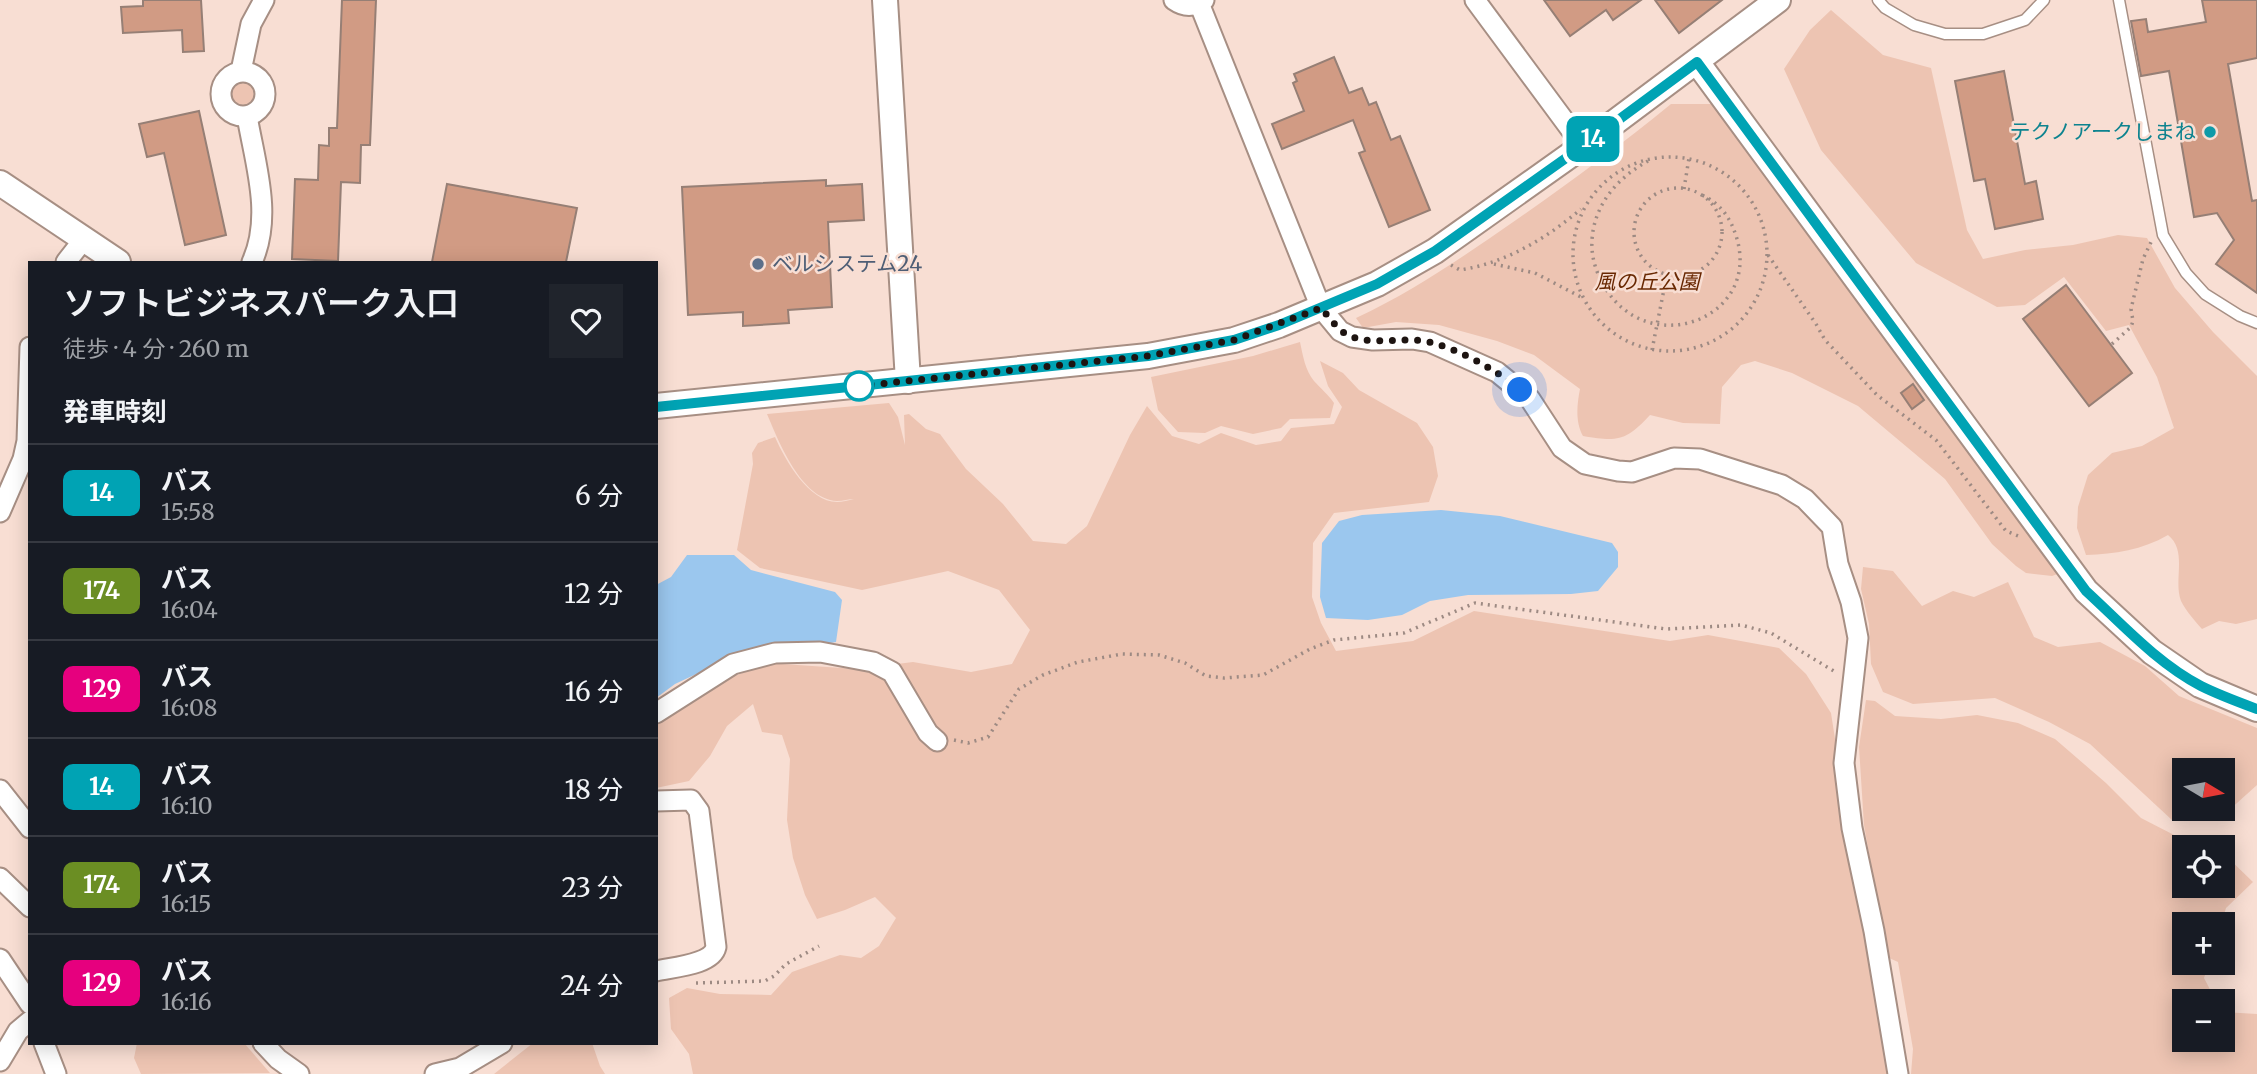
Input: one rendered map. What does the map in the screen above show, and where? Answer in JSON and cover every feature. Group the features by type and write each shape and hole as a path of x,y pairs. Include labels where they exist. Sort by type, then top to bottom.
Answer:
{"street":[{"path":"241,71 251,24 264,0"},
{"path":"885,0 908,381"},
{"path":"1174,0 1187,6 1202,2 1321,308 1340,331 1352,337 1373,340 1412,339 1430,342 1497,372 1530,399 1562,448 1585,464 1632,472 1674,458 1700,459 1782,485 1805,499 1832,527 1858,638 1844,763 1852,828 1874,931 1898,1074"},
{"path":"1475,0 1583,146"},
{"path":"658,407 1148,356 1234,340 1377,284 1435,251 1583,146 1778,0"},
{"path":"1697,62 2086,591 2152,652 2200,685 2257,709"},
{"path":"241,71 252,73 259,78 266,94 261,107 247,116 230,112 221,97 225,80 231,74 241,71"},
{"path":"247,116 263,212 262,233 252,261"},
{"path":"0,183 117,261"},
{"path":"67,261 85,239"},
{"path":"0,512 23,459 27,441 28,410"},
{"path":"658,712 733,664 775,653 820,652 873,662 892,672 928,733 937,741"},
{"path":"0,790 28,825"},
{"path":"658,801 691,800 699,811 716,947 715,953 708,960 658,971"},
{"path":"0,878 28,905"},
{"path":"0,959 28,1001"},
{"path":"0,1061 18,1031 28,1023"},
{"path":"45,1045 56,1074"},
{"path":"265,1045 278,1059 299,1074"},
{"path":"460,1068 479,1045"},
{"path":"435,1074 460,1068 499,1045"}],"lane":[{"path":"1878,0 1885,8 1914,25 1945,33 1983,34 2025,20 2044,0"},
{"path":"2119,0 2164,235 2186,273 2205,294 2231,312 2257,323"}],"path":[{"path":"1653,158 1629,173 1603,201 1595,220 1592,252 1598,275 1616,303 1634,317 1657,325 1683,325 1715,311 1728,296 1737,276 1740,253 1734,231 1722,208 1714,201 1702,195 1684,189 1668,190 1652,197 1640,211 1635,237 1641,255 1654,268 1681,276 1699,271 1718,251 1722,232 1718,215 1702,195"},
{"path":"1653,158 1689,159 1717,169 1745,193 1760,219 1767,253 1765,273 1751,308 1733,328 1717,339 1692,349 1673,352 1651,350 1612,333 1592,313 1576,280 1572,253 1574,234 1583,210 1595,191 1612,176 1631,165 1653,158"},
{"path":"1684,189 1689,159"},
{"path":"1448,260 1460,271 1491,264 1535,242 1581,209"},
{"path":"2113,343 2128,331 2133,321 2131,309 2150,242 2164,235"},
{"path":"1767,253 1825,341 1857,376 1877,395 1936,440 2006,531 2017,537 2028,538"},
{"path":"1491,264 1535,273 1583,298"},
{"path":"1651,350 1667,274"},
{"path":"937,741 968,743 988,737 1020,689 1043,675 1078,662 1122,654 1159,656 1185,663 1206,676 1224,678 1263,674 1310,649 1334,640 1404,633 1475,603 1666,629 1741,625 1771,633 1840,675 1852,679"},
{"path":"689,982 765,981 786,964 819,946"}],"green space":[{"path":"1831,10 1883,55 1931,68 1967,230 1983,259 2118,235 2147,238 2175,288 2213,332 2257,376 2257,619 2236,624 2219,621 2202,629 2181,601 2179,557 2174,542 2168,535 2128,550 2086,555 2077,528 2078,507 2088,475 2112,453 2142,446 2174,428 2157,377 2129,325 2106,331 2064,277 2025,305 1997,307 1916,263 1821,150 1784,69 1810,30"},
{"path":"244,80 253,84 257,93 253,102 244,106 235,102 231,93 235,84"},
{"name":"風の丘公園","path":"1671,104 1716,104 1994,487 2060,573 2052,576 2026,573 2016,566 1992,544 1945,479 1858,406 1792,373 1755,361 1741,365 1722,387 1720,424 1683,423 1650,415 1621,438 1595,438 1583,436 1580,431 1577,413 1580,389 1534,355 1497,341 1439,325 1396,322 1363,328 1356,318 1418,285 1477,247 1575,178"},
{"path":"1300,342 1311,377 1334,403 1330,418 1290,419 1281,428 1253,434 1221,426 1205,433 1178,432 1158,410 1151,377 1253,356"},
{"path":"1320,361 1343,373 1359,390 1417,423 1433,447 1438,476 1429,502 1334,513 1313,543 1312,597 1321,623 1336,651 1413,641 1474,611 1670,641 1708,635 1779,648 1806,674 1831,713 1887,1074 693,1074 689,1054 671,1029 669,998 687,988 720,994 771,995 792,972 840,955 861,958 879,946 896,918 875,897 817,919 805,895 793,858 787,820 790,759 782,735 762,732 753,704 727,726 710,756 689,781 658,788 658,721 717,683 767,663 857,669 913,662 971,672 1012,664 1030,630 999,590 948,571 862,590 760,568 737,550 753,464 752,453 758,443 775,437 799,478 817,495 827,500 837,502 854,499 837,501 824,498 802,480 785,453 767,414 889,403 898,417 905,445 904,415 909,414 926,429 940,434 966,469 1003,504 1033,541 1066,544 1087,526 1130,435 1147,406 1172,436 1199,444 1221,433 1256,445 1281,441 1291,428 1334,424 1342,407 1328,386"},
{"path":"1863,567 1893,571 1922,606 1953,591 1974,597 2008,582 2034,637 2058,647 2100,642 2145,666 2179,696 2257,728 2257,785 2235,805 2235,758 2172,758 2172,820 2090,744 1995,698 1913,704 1883,692 1871,664 1869,624 1861,589"},
{"path":"1866,700 1875,701 1895,716 1941,719 1977,715 2018,723 2055,739 2141,818 2174,835 2172,898 2235,898 2235,865 2253,882 2225,912 2172,912 2172,975 2205,975 2210,989 2172,989 2172,1052 2235,1052 2235,1013 2257,1014 2257,1074 1911,1074 1913,1049 1898,962 1887,957 1864,825 1859,747"},
{"path":"137,1045 246,1045 270,1073 141,1074 134,1058"},
{"path":"530,1045 593,1045 605,1074 494,1074"}],"water":[{"path":"1441,510 1500,516 1612,543 1618,552 1618,567 1598,591 1571,594 1468,595 1430,601 1402,615 1368,620 1326,618 1320,597 1322,543 1339,521 1362,515"},
{"path":"687,555 734,555 751,570 835,592 842,600 836,642 724,661 675,684 658,697 658,584 671,577"}],"building":[{"path":"143,0 201,0 204,51 183,52 182,30 123,33 121,7 143,6"},
{"path":"342,0 376,0 370,145 361,145 360,183 341,182 338,261 292,259 295,179 318,180 319,145 329,146 329,128 337,128"},
{"path":"1544,0 1641,0 1613,20 1606,10 1570,36"},
{"path":"1655,0 1722,0 1679,33"},
{"name":"テクノアークしまね","path":"2202,0 2257,0 2257,58 2228,64 2252,201 2257,200 2257,293 2216,264 2234,240 2217,213 2194,217 2169,71 2141,76 2131,21 2146,19 2148,32 2206,22"},
{"path":"1334,57 1349,93 1362,88 1369,105 1376,102 1391,140 1400,136 1430,210 1389,227 1359,153 1365,151 1353,120 1282,149 1272,124 1304,111 1293,83 1297,81 1294,74"},
{"path":"2004,71 2025,184 2036,181 2043,219 1995,229 1985,179 1974,181 1955,81"},
{"path":"199,111 226,235 185,245 164,153 147,157 139,124"},
{"name":"ベルシステム24","path":"826,180 826,186 862,184 864,220 828,222 832,307 788,310 789,323 743,326 743,312 688,315 682,187"},
{"path":"447,184 577,208 566,261 432,261"},
{"path":"2066,285 2132,373 2089,406 2023,319"},
{"path":"1913,384 1924,400 1912,409 1901,393"}],"bus line":[{"name":"14","path":"658,407 1148,356 1234,340 1279,325 1377,284 1435,251 1697,62 2086,591 2152,652 2200,685 2257,709"}],"place":[{"name":"テクノアークしまね","path":"2210,132"},
{"name":"ベルシステム24","path":"758,264"}],"route":[{"path":"859,386 1148,356 1234,340 1321,308 1340,331 1352,337 1363,340 1397,338 1430,342 1497,372 1520,390"}]}
